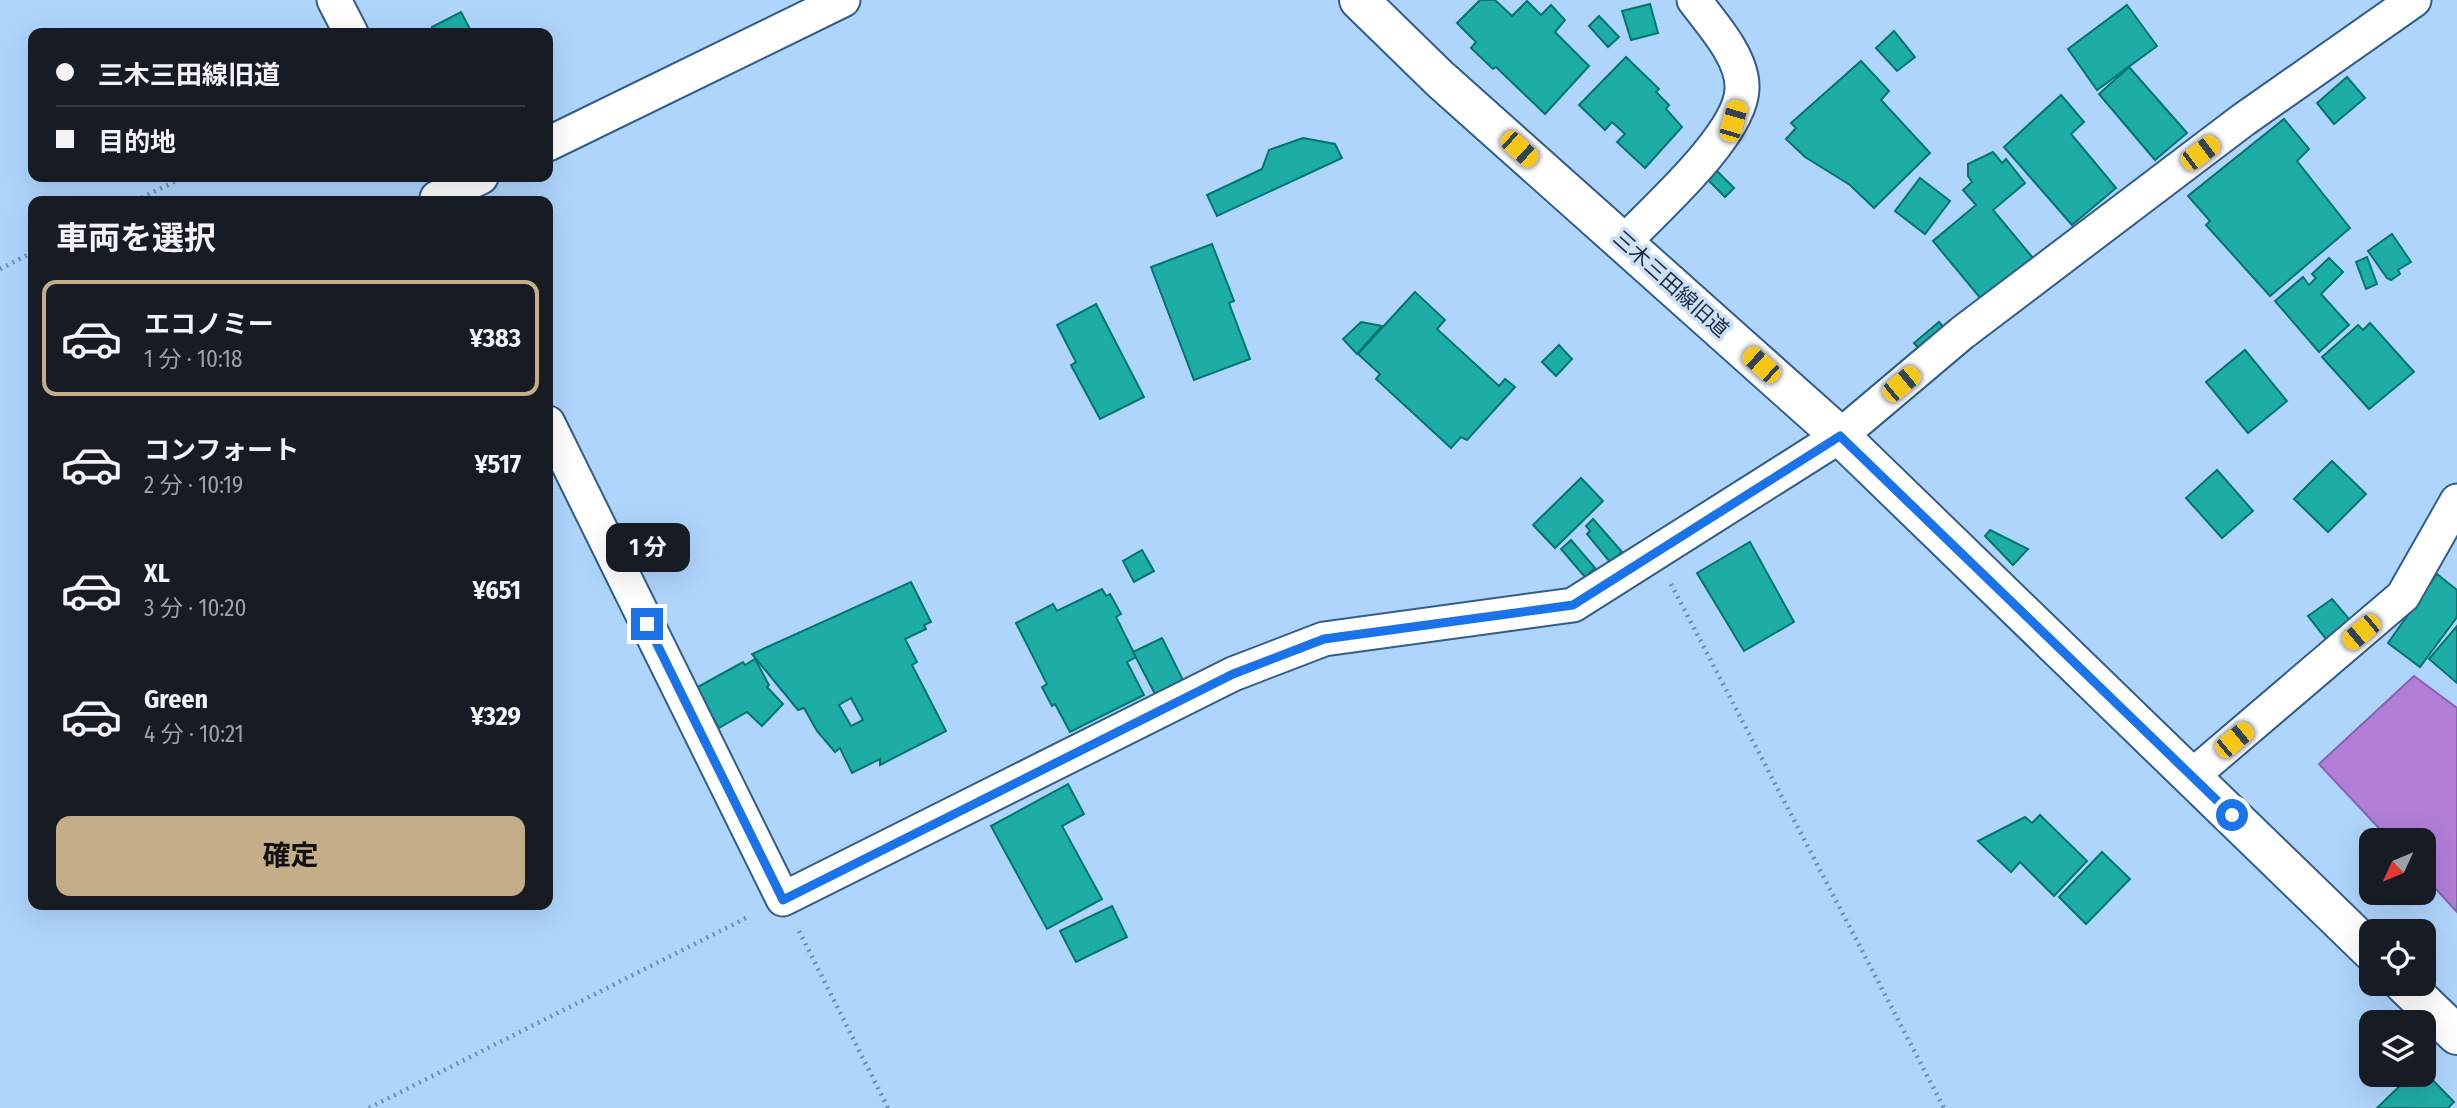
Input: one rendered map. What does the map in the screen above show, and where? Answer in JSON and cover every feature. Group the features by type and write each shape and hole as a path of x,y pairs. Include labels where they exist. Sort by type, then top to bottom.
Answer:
{"street":[{"path":"334,0 348,28"},
{"path":"553,142 843,0"},
{"name":"三木三田線旧道","path":"1359,0 1440,79 1840,436 2359,939"},
{"path":"1624,242 1712,151 1733,121 1742,88 1721,14 1694,0"},
{"path":"553,433 783,900 1233,674 1324,639 1573,605 1840,436 1962,333 2167,177 2414,0"},
{"path":"433,192 465,182"},
{"path":"2192,776 2403,596 2457,501"},
{"path":"2416,996 2457,1035"}],"path":[{"path":"145,196 174,182"},
{"path":"0,269 28,255"},
{"path":"1655,554 1944,1108"},
{"path":"369,1108 783,900 888,1108"}],"shaded area":[{"path":"2414,676 2457,708 2457,912 2436,889 2436,828 2379,828 2319,764"}],"building":[{"path":"1480,0 1495,0 1512,16 1527,1 1541,15 1551,5 1565,20 1555,32 1589,66 1545,114 1496,67 1493,69 1471,48 1476,42 1457,23"},
{"path":"1650,4 1658,33 1631,40 1622,11"},
{"path":"2127,5 2157,46 2097,90 2068,49"},
{"path":"461,12 469,28 432,28"},
{"path":"1599,16 1619,37 1608,47 1589,26"},
{"path":"1894,31 1915,57 1897,71 1876,48"},
{"path":"1626,57 1659,89 1656,92 1669,105 1666,109 1682,127 1645,168 1617,142 1625,134 1612,122 1605,130 1579,105"},
{"path":"1861,61 1889,91 1881,100 1930,153 1874,208 1850,185 1805,157 1786,139 1796,128 1791,123"},
{"path":"2129,67 2187,133 2155,160 2099,94"},
{"path":"2347,77 2365,98 2334,124 2317,103"},
{"path":"2061,95 2084,122 2071,134 2116,188 2072,225 2004,147"},
{"path":"2284,119 2309,149 2297,161 2350,228 2270,296 2206,225 2210,221 2188,196"},
{"path":"1303,138 1335,144 1342,158 1217,216 1207,195 1262,169 1269,150"},
{"path":"1993,152 2002,163 2006,159 2025,183 1993,210 2033,258 1982,300 1933,241 1976,205 1963,190 1972,182 1968,176 1968,164"},
{"path":"1713,167 1734,188 1725,197 1705,177"},
{"path":"1920,178 1950,201 1925,234 1895,211"},
{"path":"2392,234 2411,262 2398,270 2400,274 2391,280 2368,251"},
{"path":"1212,244 1234,301 1229,303 1250,359 1194,380 1151,267"},
{"path":"2367,257 2377,284 2366,289 2356,262"},
{"path":"2329,258 2343,272 2321,294 2349,325 2319,352 2275,301 2303,277 2309,285 2316,278 2312,274"},
{"path":"1415,292 1445,320 1437,329 1499,386 1505,379 1515,387 1467,440 1461,437 1451,448 1376,379 1380,374 1358,354"},
{"path":"1096,304 1144,397 1100,419 1071,365 1076,362 1057,325"},
{"path":"1361,322 1382,326 1357,354 1343,339"},
{"path":"1939,322 1946,330 1921,351 1914,343"},
{"path":"2370,323 2414,372 2369,409 2322,357 2358,325 2363,330"},
{"path":"1559,345 1572,359 1556,376 1542,362"},
{"path":"2245,350 2287,401 2248,433 2206,382"},
{"path":"2332,461 2366,494 2328,532 2294,499"},
{"path":"2217,470 2253,511 2222,538 2186,498"},
{"path":"1581,478 1603,501 1555,548 1533,525"},
{"path":"1593,519 1622,552 1610,562 1587,534 1590,531 1586,526"},
{"path":"1990,530 2028,549 2013,565 1985,536"},
{"path":"1571,540 1595,568 1585,577 1561,549"},
{"path":"1750,542 1794,622 1744,651 1697,573"},
{"path":"1142,550 1154,571 1134,582 1123,561"},
{"path":"2437,574 2457,590 2457,617 2420,667 2388,643"},
{"path":"911,582 931,622 924,625 926,629 905,639 917,662 912,665 946,731 880,765 880,759 852,773 840,748 835,752 817,731 804,708 798,710 752,654","holes":["851,698 863,720 851,726 839,705"]},
{"path":"1102,589 1106,596 1110,594 1121,614 1116,617 1136,657 1127,662 1144,695 1070,732 1042,687 1047,684 1016,623 1053,604 1057,611"},
{"path":"2332,599 2350,620 2326,639 2308,616"},
{"path":"2457,626 2457,683 2429,659"},
{"path":"1162,638 1183,680 1155,694 1133,652"},
{"path":"755,659 769,685 767,687 783,704 762,726 747,712 719,728 696,688 743,662 745,665"},
{"path":"1068,784 1084,814 1062,826 1102,899 1047,929 991,826"},
{"path":"2040,815 2087,861 2054,896 2020,862 2011,872 1978,841 2025,817 2032,823"},
{"path":"2102,852 2130,879 2086,924 2059,897"},
{"path":"1112,906 1127,937 1076,962 1060,931"},
{"path":"2436,1083 2454,1102 2448,1108 2377,1108 2399,1087 2436,1087"}],"route":[{"path":"647,624 783,900 1233,674 1324,639 1573,605 1840,436 2232,815"}]}
